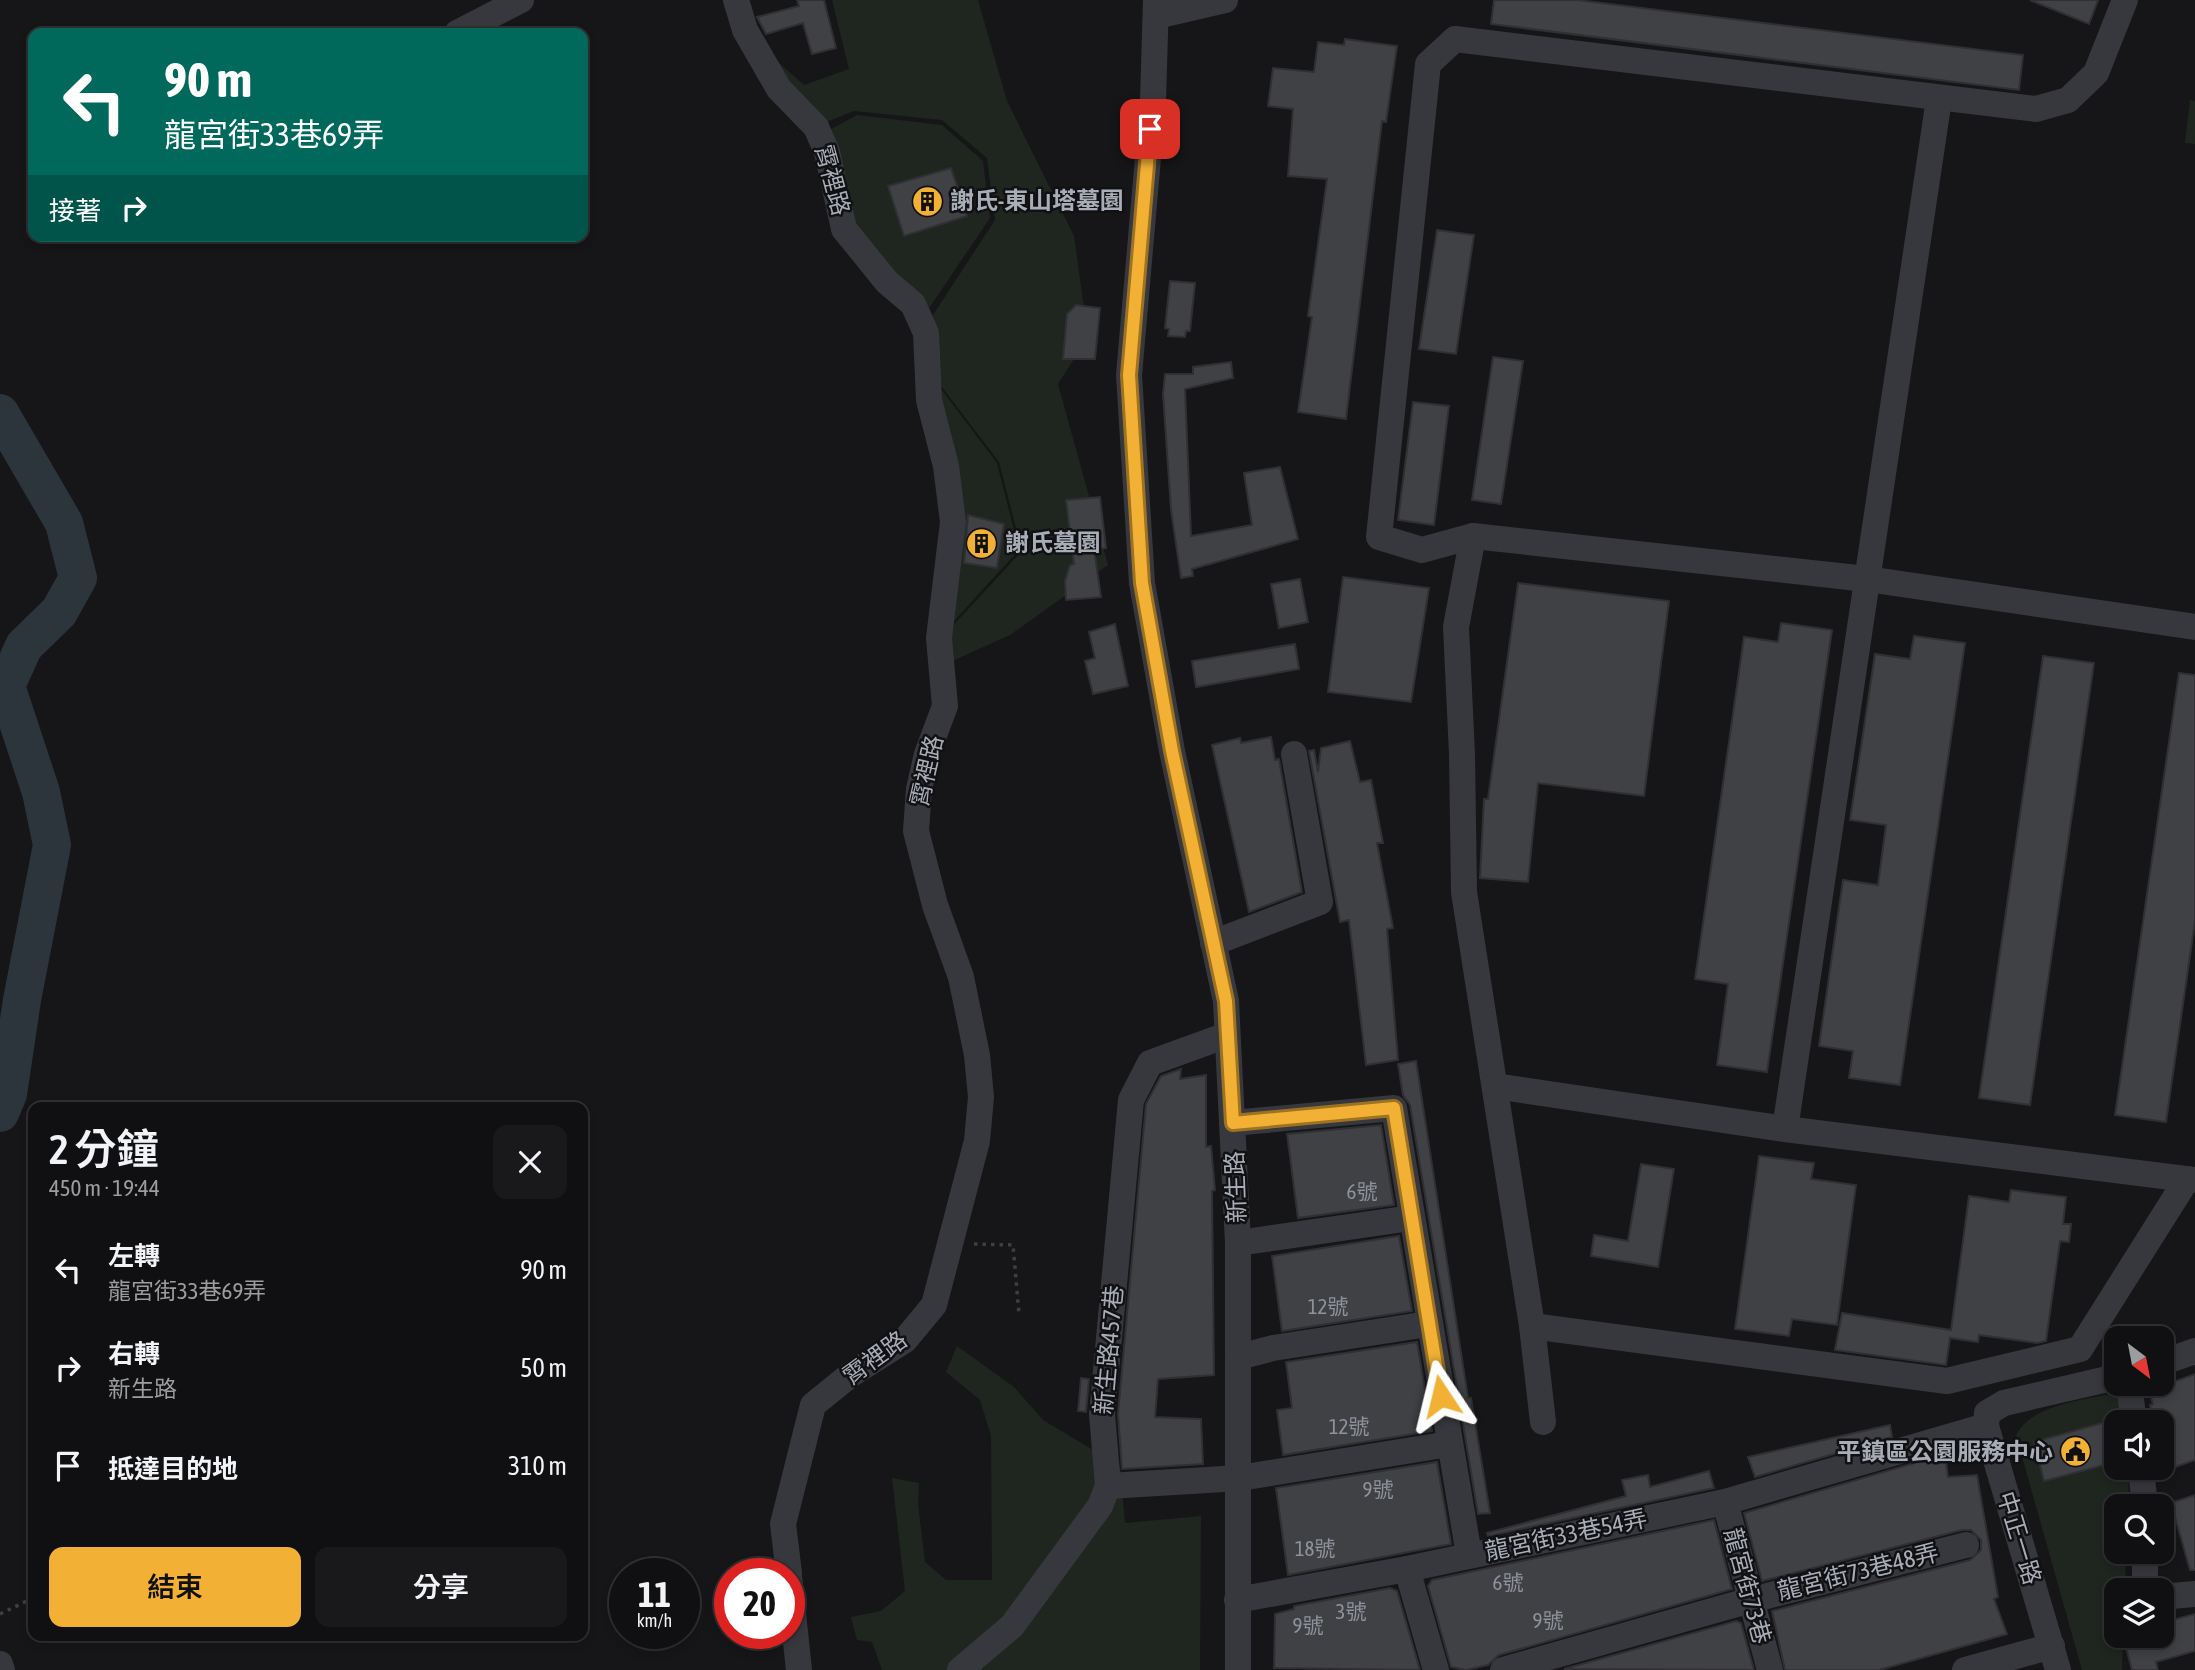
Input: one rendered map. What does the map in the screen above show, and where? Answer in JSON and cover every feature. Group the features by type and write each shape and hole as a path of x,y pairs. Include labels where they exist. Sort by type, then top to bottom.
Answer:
{"street":[{"path":"467,28 521,0"},
{"name":"霄裡路","path":"736,0 745,30 779,89 816,127 827,152 844,229 887,282 913,304 926,332 929,400 946,466 953,522 939,638 945,706 926,754 919,789 916,831 935,905 961,977 977,1055 981,1097 977,1141 934,1304 905,1339 850,1375 813,1405 783,1524 787,1558"},
{"path":"1156,8 1225,0"},
{"path":"2125,0 2096,73 2068,100 2036,109 1455,39 1428,64 1379,537 1422,550 1473,536 1867,579 2195,627"},
{"name":"新生路","path":"1156,8 1153,101 1129,375 1142,583 1172,751 1226,1001 1238,1243 1238,1670"},
{"path":"1785,1129 1939,99"},
{"path":"1473,536 1456,627 1462,754 1464,892 1532,1326 1543,1422"},
{"path":"1213,943 1320,902 1294,754"},
{"name":"新生路457巷","path":"1108,1486 1102,1414 1131,1100 1150,1063 1227,1035"},
{"path":"1495,1086 1785,1129 2191,1180 2080,1349 1948,1381 1532,1326"},
{"path":"1233,1123 1394,1108 1428,1324 1469,1555"},
{"path":"1238,1243 1411,1217"},
{"path":"1239,1357 1273,1348 1428,1324"},
{"path":"2174,1358 2195,1351"},
{"path":"1986,1426 1987,1413 2004,1403 2104,1380"},
{"name":"龍宮街33巷54弄","path":"1237,1600 1407,1569 1724,1502 1986,1426"},
{"name":"中正一路","path":"1986,1426 2055,1658"},
{"path":"960,1670 1012,1626 1100,1506 1108,1486 1240,1478 1449,1444"},
{"name":"龍宮街73巷","path":"1724,1502 1770,1670"},
{"name":"龍宮街73巷48弄","path":"1503,1670 1751,1600 1966,1545"},
{"path":"1407,1569 1436,1670"},
{"path":"2174,1596 2195,1594"},
{"name":"霄裡路","path":"797,1649 799,1670"},
{"path":"1965,1670 2055,1658"},
{"path":"0,1664 2,1670"}],"path":[{"path":"951,1244 1013,1245 1019,1314"},
{"path":"0,1614 28,1600"}],"shaded area":[{"path":"832,0 978,0 1007,101 1074,236 1088,337 1058,384 1108,565 1010,635 948,663 946,633 1022,551 999,462 935,378 931,318 995,220 987,158 942,120 854,111 822,124 754,41 804,85 849,69"},
{"path":"2190,100 2195,101 2195,144 2185,143"},
{"path":"857,115 942,125 983,161 990,218 925,314 856,237 826,132"},
{"path":"935,381 997,463 1019,550 943,633 959,516"},
{"path":"957,1346 1014,1387 1043,1420 1120,1466 1125,1523 1201,1516 1200,1670 882,1670 872,1642 857,1640 851,1617 881,1611 905,1591 892,1478 919,1483 918,1504 925,1562 946,1580 992,1580 991,1436 980,1400 946,1372"},
{"path":"2104,1395 2121,1396 2126,1410 2104,1410 2104,1480 2129,1480 2128,1494 2104,1494 2104,1564 2126,1564 2125,1578 2104,1578 2104,1648 2123,1648 2122,1670 2082,1670 2016,1435 2024,1424 2035,1416 2062,1404"}],"building":[{"path":"797,0 824,0 836,48 812,54 803,23 766,34 757,17 799,6"},
{"path":"1494,0 1577,0 2023,55 2019,90 1491,24"},
{"path":"2030,0 2098,0 2089,24"},
{"path":"1345,39 1397,46 1386,122 1382,121 1346,419 1298,412 1312,317 1308,316 1327,179 1288,176 1293,109 1268,106 1273,68 1314,72 1318,42 1344,45"},
{"name":"謝氏-東山塔墓園","path":"951,168 967,216 904,236 888,186"},
{"path":"1437,230 1474,235 1456,354 1419,349"},
{"path":"1170,281 1195,283 1190,331 1186,331 1185,337 1168,336 1169,329 1165,328"},
{"path":"1076,305 1100,308 1095,359 1063,359 1067,314"},
{"path":"1493,357 1523,361 1501,504 1472,500"},
{"path":"1231,362 1233,378 1185,389 1191,536 1252,525 1244,473 1280,467 1298,539 1192,569 1193,576 1181,578 1171,510 1163,394 1165,374 1193,374 1193,367"},
{"path":"1413,402 1449,406 1434,525 1398,520"},
{"path":"1100,497 1106,548 1094,549 1101,597 1066,600 1065,581 1070,565 1074,564 1066,500"},
{"name":"謝氏墓園","path":"968,515 1004,524 997,568 964,563"},
{"path":"1343,577 1429,588 1411,702 1328,692"},
{"path":"1300,579 1308,622 1279,628 1271,584"},
{"path":"1518,583 1669,601 1644,796 1538,783 1528,882 1480,878 1484,799 1488,799"},
{"path":"1781,623 1832,630 1767,1072 1717,1065 1728,984 1695,979 1744,637 1778,642"},
{"path":"1115,624 1128,686 1093,694 1085,661 1095,658 1089,632"},
{"path":"1914,636 1965,643 1900,1085 1849,1078 1853,1051 1819,1046 1843,880 1878,885 1886,825 1850,820 1875,654 1910,659"},
{"path":"1295,644 1299,669 1196,687 1192,661"},
{"path":"2043,656 2094,663 2030,1105 1979,1098"},
{"path":"2179,673 2195,675 2195,921 2166,1122 2115,1115"},
{"path":"1271,737 1275,760 1279,759 1302,892 1249,912 1212,745 1240,738 1241,743"},
{"path":"1350,741 1360,782 1371,780 1383,843 1377,843 1393,928 1387,929 1398,1060 1366,1065 1349,920 1340,922 1309,751 1314,750 1318,772 1321,748"},
{"path":"1416,1061 1468,1398 1471,1398 1490,1513 1478,1514 1410,1105 1403,1095 1398,1064"},
{"path":"1181,1069 1180,1079 1206,1075 1206,1147 1211,1146 1215,1190 1212,1191 1214,1375 1158,1379 1155,1417 1201,1419 1203,1464 1122,1469 1118,1414 1146,1104 1161,1076"},
{"path":"1381,1125 1394,1205 1298,1218 1287,1134"},
{"path":"1759,1156 1814,1163 1811,1179 1856,1185 1837,1325 1792,1319 1789,1336 1735,1329"},
{"path":"1641,1164 1674,1169 1658,1267 1591,1256 1594,1235 1628,1241"},
{"path":"2011,1190 2066,1197 2063,1224 2071,1224 2069,1242 2060,1241 2046,1341 2037,1343 1979,1335 1978,1342 1950,1338 1946,1365 1835,1350 1842,1313 1951,1330 1969,1196 2009,1202"},
{"path":"1399,1236 1412,1311 1282,1331 1272,1256"},
{"path":"1417,1342 1432,1431 1283,1455 1277,1410 1292,1408 1286,1362"},
{"path":"2195,1374 2195,1460 2174,1467 2174,1410 2151,1410 2150,1405 2153,1404 2151,1396 2174,1396 2174,1382"},
{"path":"1081,1378 1089,1379 1086,1412 1078,1411"},
{"name":"平鎮區公園服務中心","path":"2104,1423 2104,1465 2044,1481 2034,1442"},
{"path":"1890,1425 1892,1437 1755,1477 1748,1457"},
{"path":"1945,1454 1948,1477 1977,1475 1998,1597 1994,1599 2007,1634 1879,1670 1785,1670 1772,1611 1970,1560 1981,1550 1981,1540 1971,1530 1962,1530 1762,1581 1744,1513"},
{"path":"1437,1462 1451,1544 1288,1575 1276,1488"},
{"path":"1709,1471 1714,1488 1488,1536 1487,1533 1626,1496 1622,1480 1648,1475 1650,1487"},
{"path":"2195,1495 2195,1570 2190,1570 2174,1514 2174,1502"},
{"path":"1714,1520 1732,1589 1499,1655 1488,1665 1466,1670 1451,1667 1428,1586 1432,1580"},
{"path":"1390,1588 1397,1591 1420,1670 1274,1668 1275,1614 1294,1609 1294,1606"},
{"path":"2195,1614 2195,1651 2156,1662 2158,1670 2132,1670 2126,1648 2174,1648 2174,1620"},
{"path":"1736,1621 1741,1623 1754,1670 1564,1669"}],"waterway":[{"path":"0,413 64,523 78,578 59,612 24,646 6,686 41,792 52,845 22,1000 8,1094 0,1113"}],"place":[{"name":"謝氏-東山塔墓園","path":"927,201"},
{"name":"謝氏墓園","path":"982,543"},
{"name":"平鎮區公園服務中心","path":"2076,1452"}],"route":[{"path":"1150,129 1129,375 1142,583 1172,751 1226,1001 1233,1123 1394,1108 1441,1396"}]}
